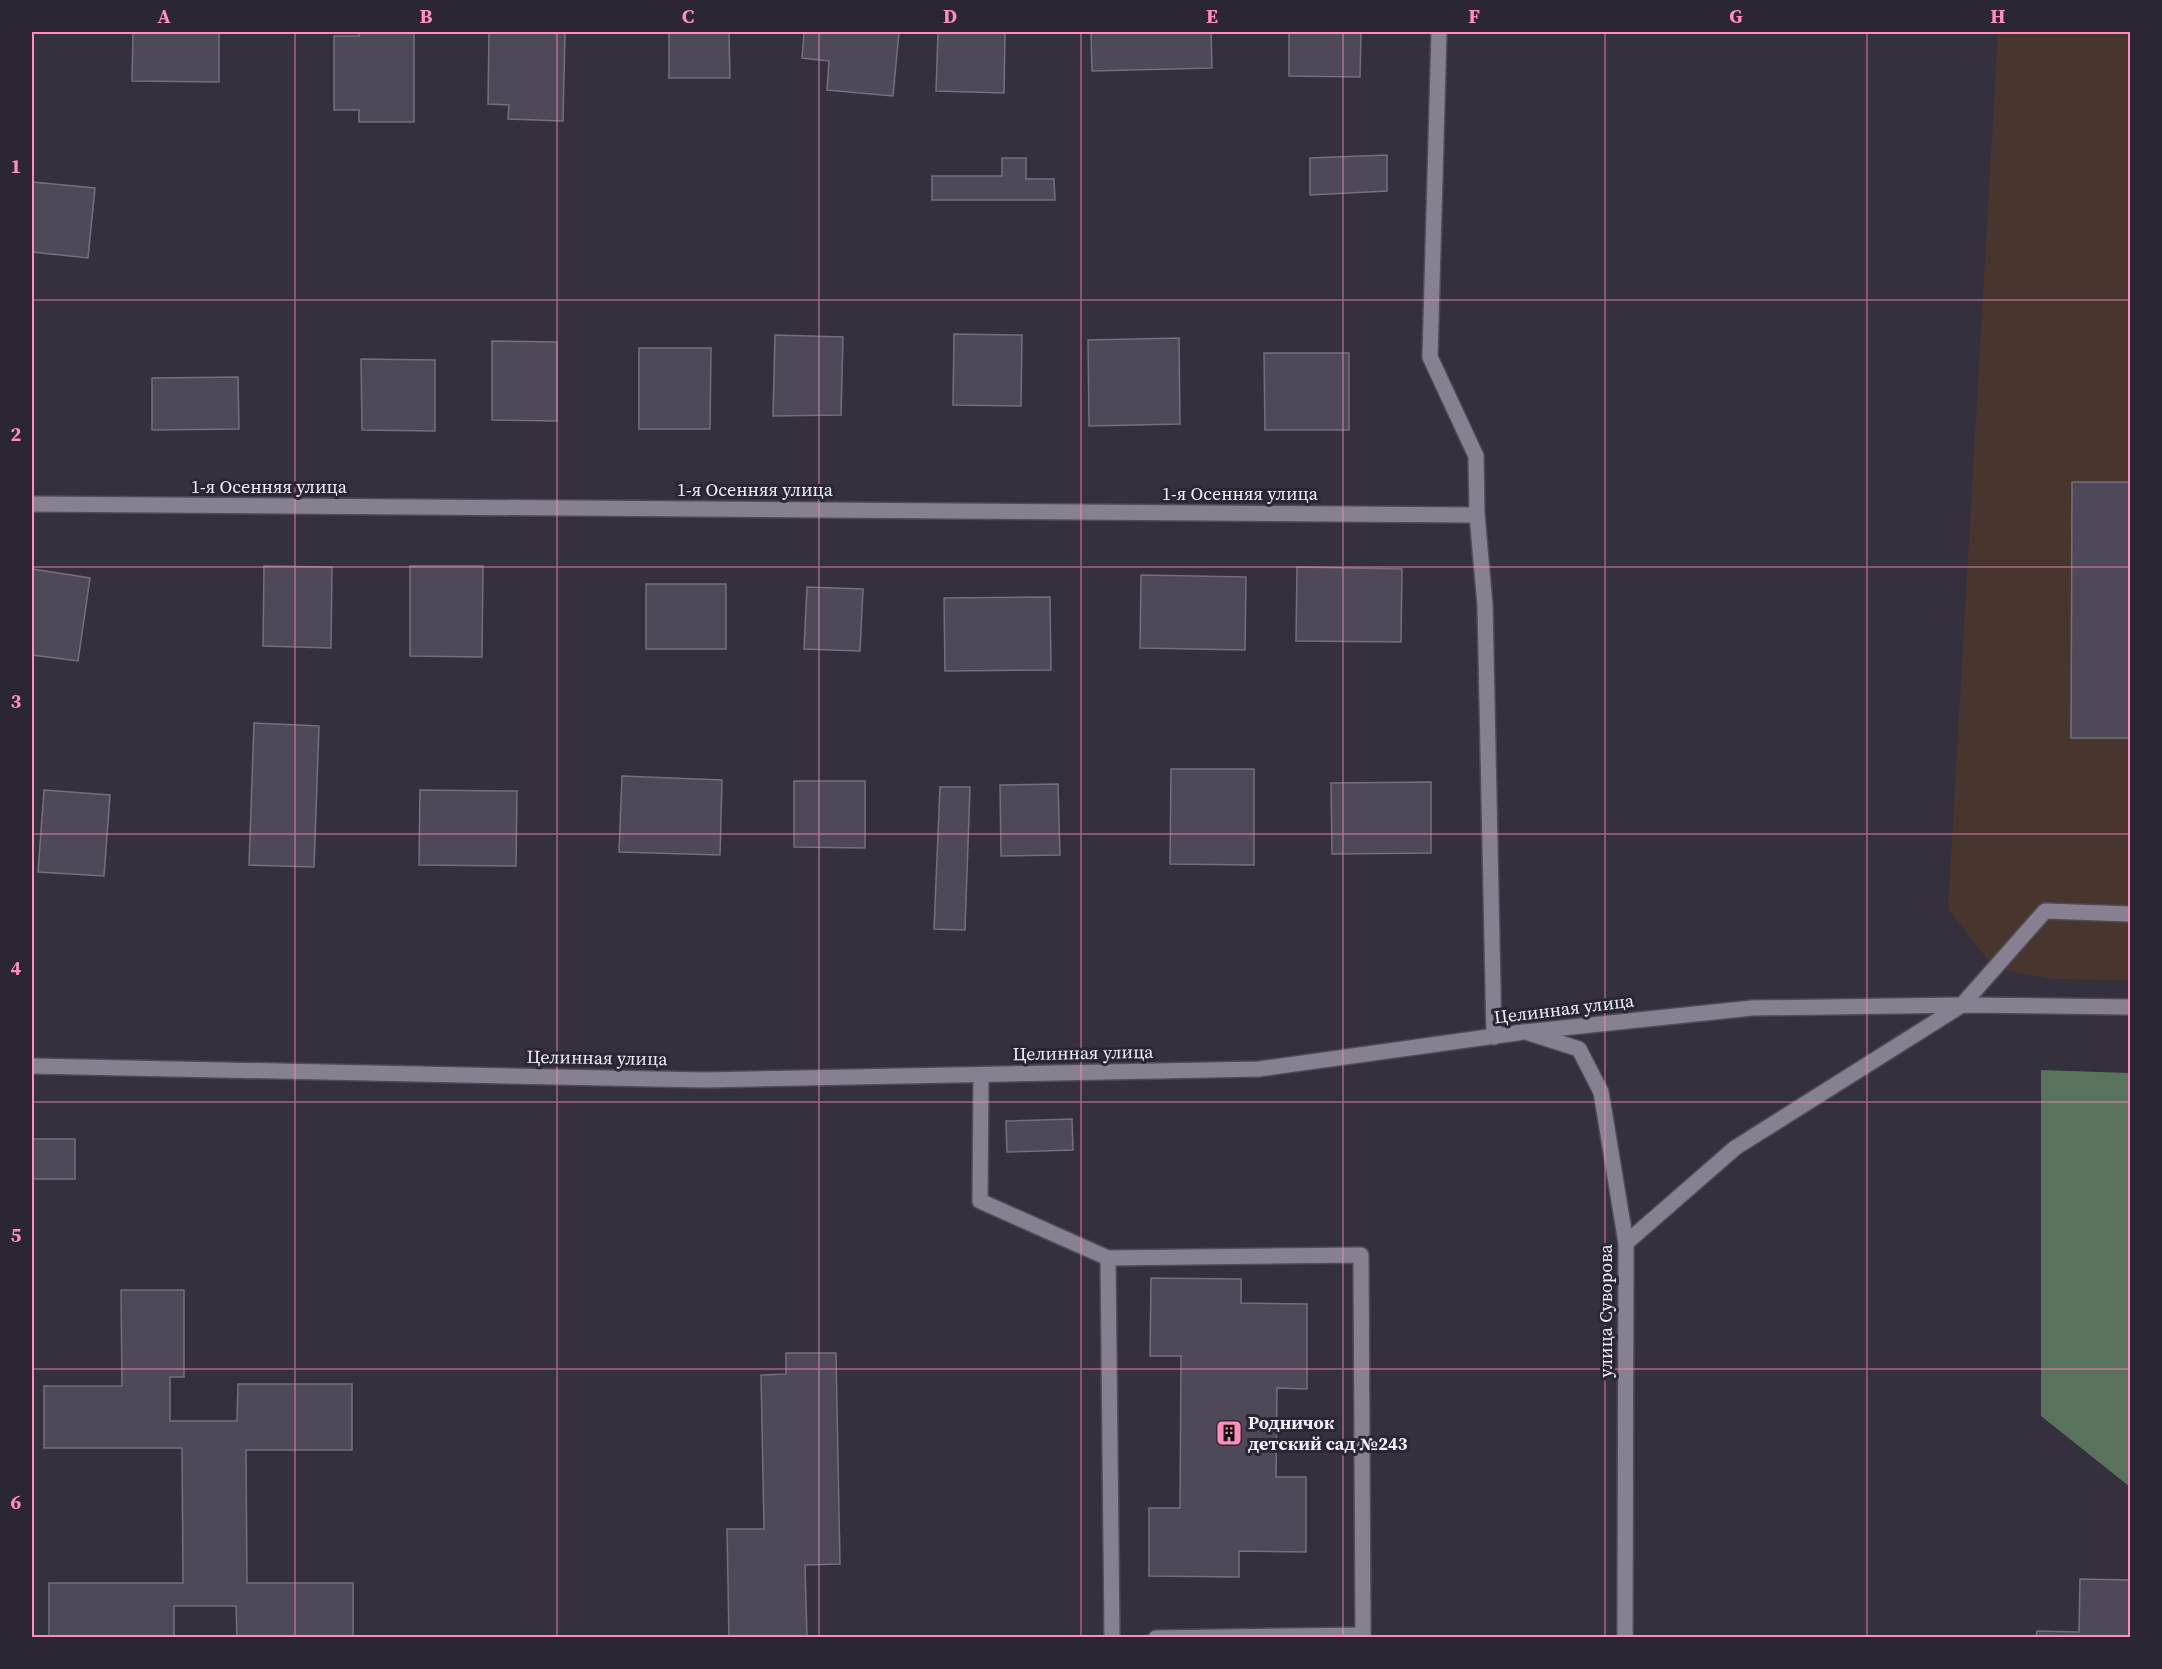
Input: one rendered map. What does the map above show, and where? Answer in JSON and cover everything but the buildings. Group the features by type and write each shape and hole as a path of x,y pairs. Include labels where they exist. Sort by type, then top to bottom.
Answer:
{"street":[{"path":"1439,32 1430,357 1476,456 1477,515 1485,605 1494,1037"},
{"name":"1-я Осенняя улица","path":"32,504 1477,515"},
{"path":"1626,1244 1735,1148 1962,1005 2045,911 2130,914"},
{"name":"Целинная улица","path":"32,1066 705,1080 1259,1069 1524,1032 1752,1008 1962,1005 2130,1007"},
{"name":"улица Суворова","path":"1524,1032 1579,1049 1601,1092 1626,1244 1625,1638"},
{"path":"981,1075 980,1200 1108,1258 1360,1255 1363,1635 1156,1638"},
{"path":"1108,1258 1112,1638"}],"shaded area":[{"path":"1998,32 2130,32 2130,980 2053,979 1994,968 1948,909"}],"green space":[{"path":"2041,1070 2130,1073 2130,1487 2041,1416"}],"place":[{"name":"Родничок детский сад №243","path":"1229,1433"}]}
